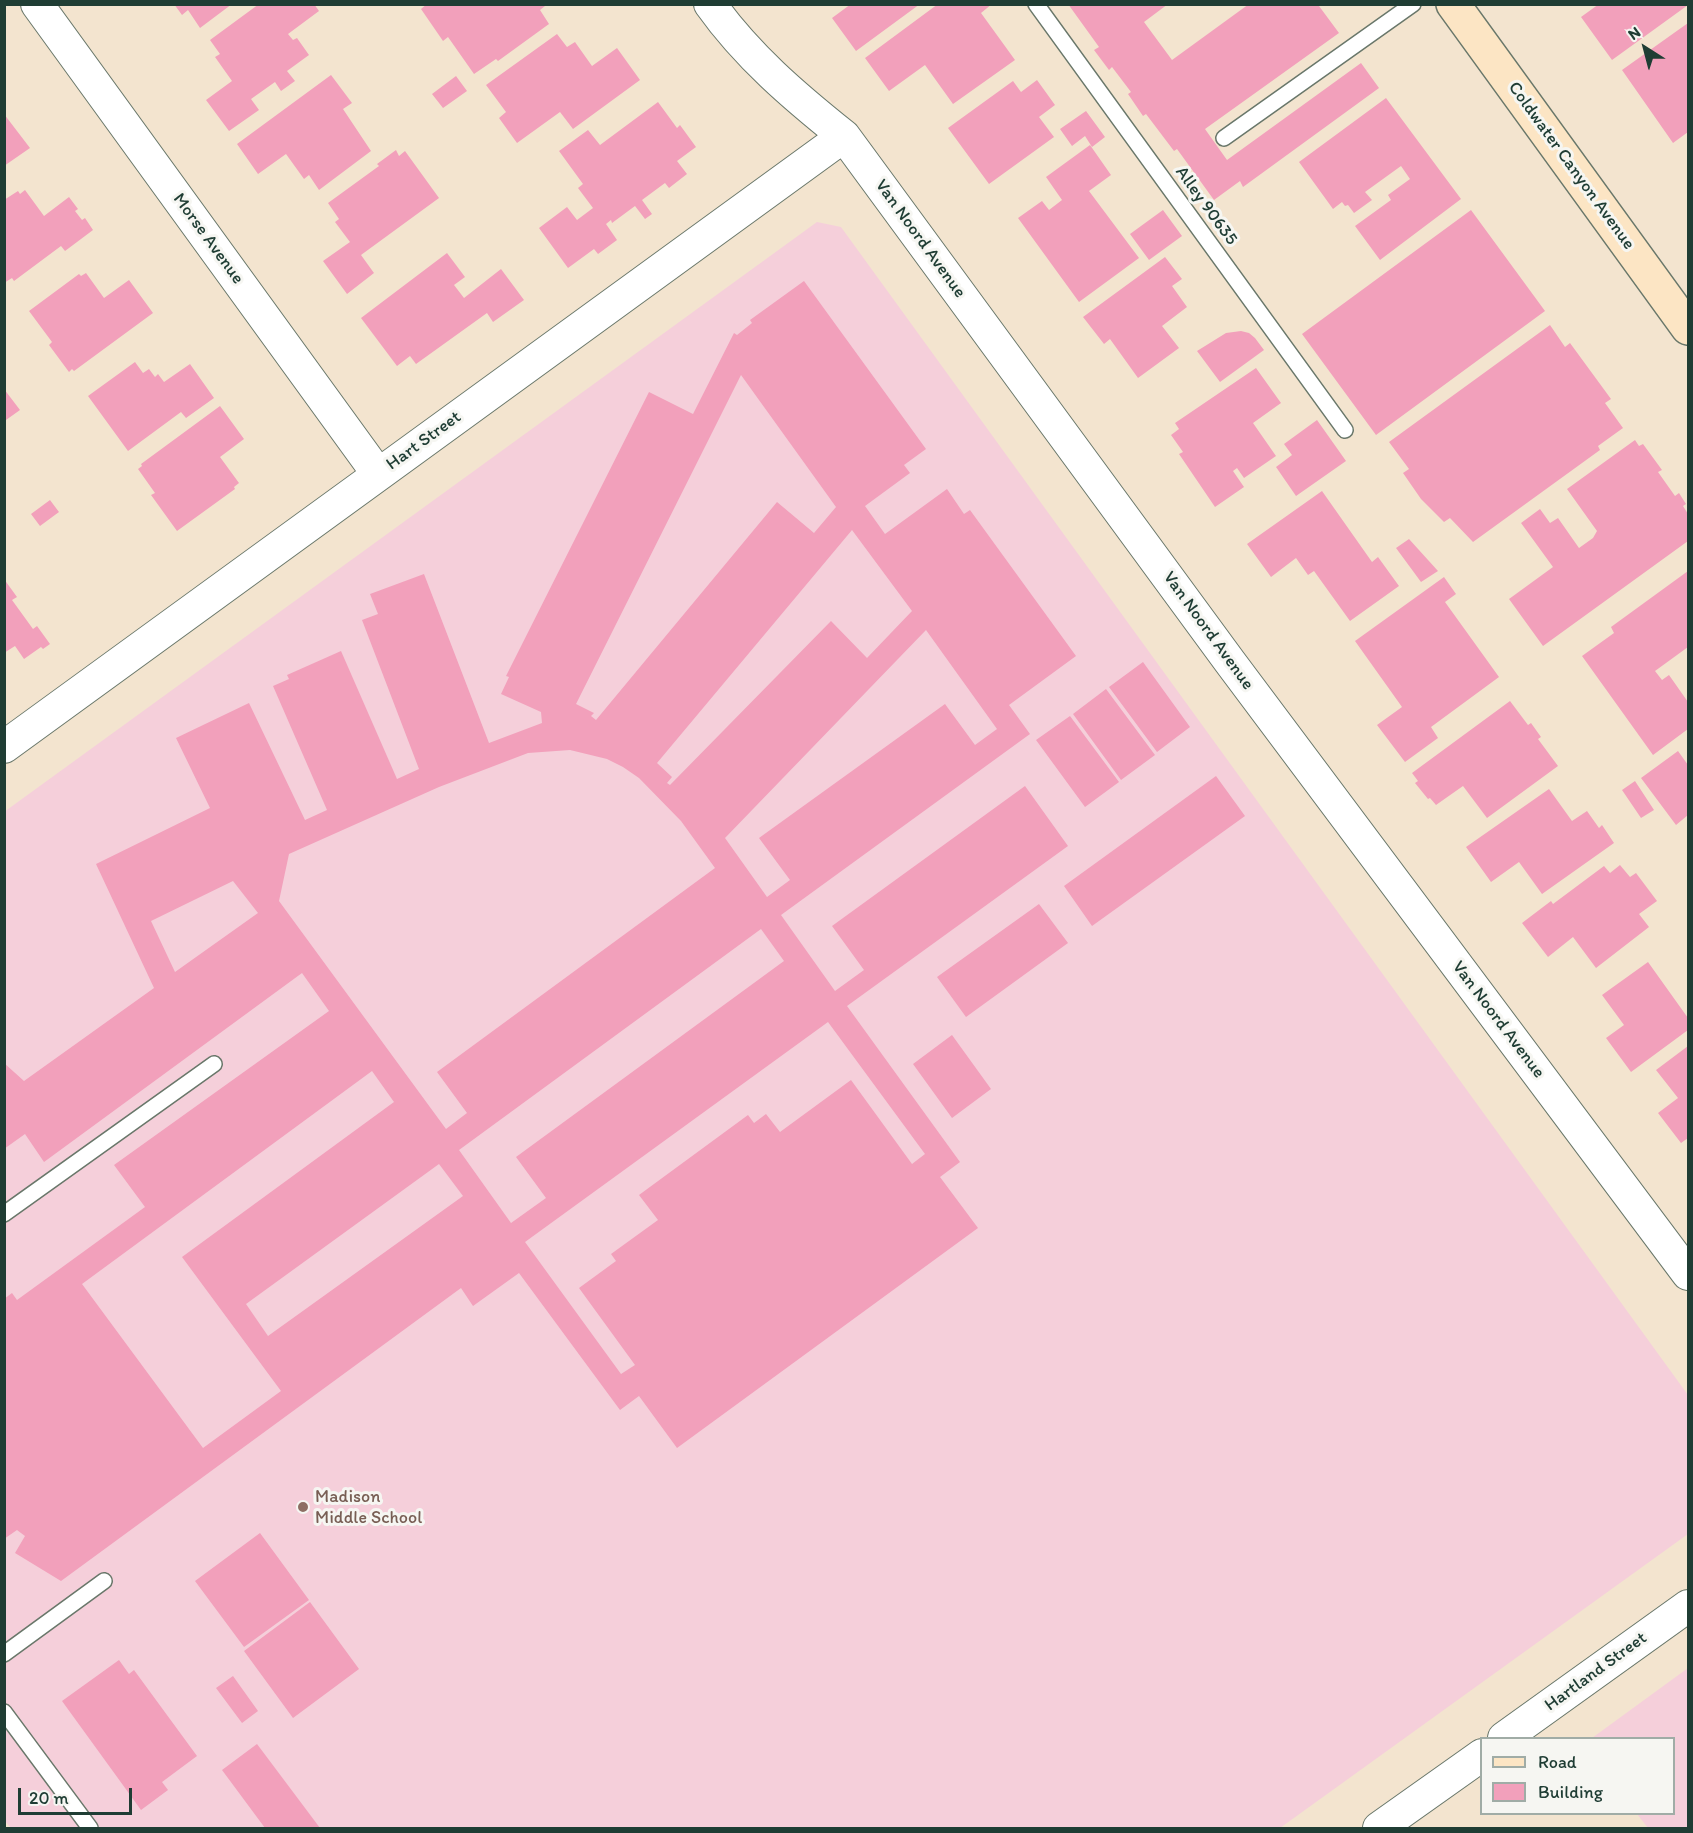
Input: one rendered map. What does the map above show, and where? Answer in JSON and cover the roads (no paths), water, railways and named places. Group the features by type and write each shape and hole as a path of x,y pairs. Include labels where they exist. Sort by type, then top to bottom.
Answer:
{"main road":[{"name":"Coldwater Canyon Avenue","path":"1453,4 1689,328"}],"street":[{"name":"Morse Avenue","path":"37,4 378,474"},
{"name":"Van Noord Avenue","path":"710,4 729,31 790,92 844,136 1230,662 1689,1274"},
{"name":"Hart Street","path":"4,747 844,136"},
{"name":"Hartland Street","path":"1505,1737 1689,1606"},
{"path":"1379,1828 1480,1756"}],"lane":[{"name":"Alley 90635","path":"1036,4 1345,430"},
{"path":"1224,138 1413,4"},
{"path":"4,1214 214,1064"},
{"path":"4,1654 104,1581"},
{"path":"4,1712 90,1828"}],"place":[{"name":"Madison Middle School","path":"303,1507"}]}
